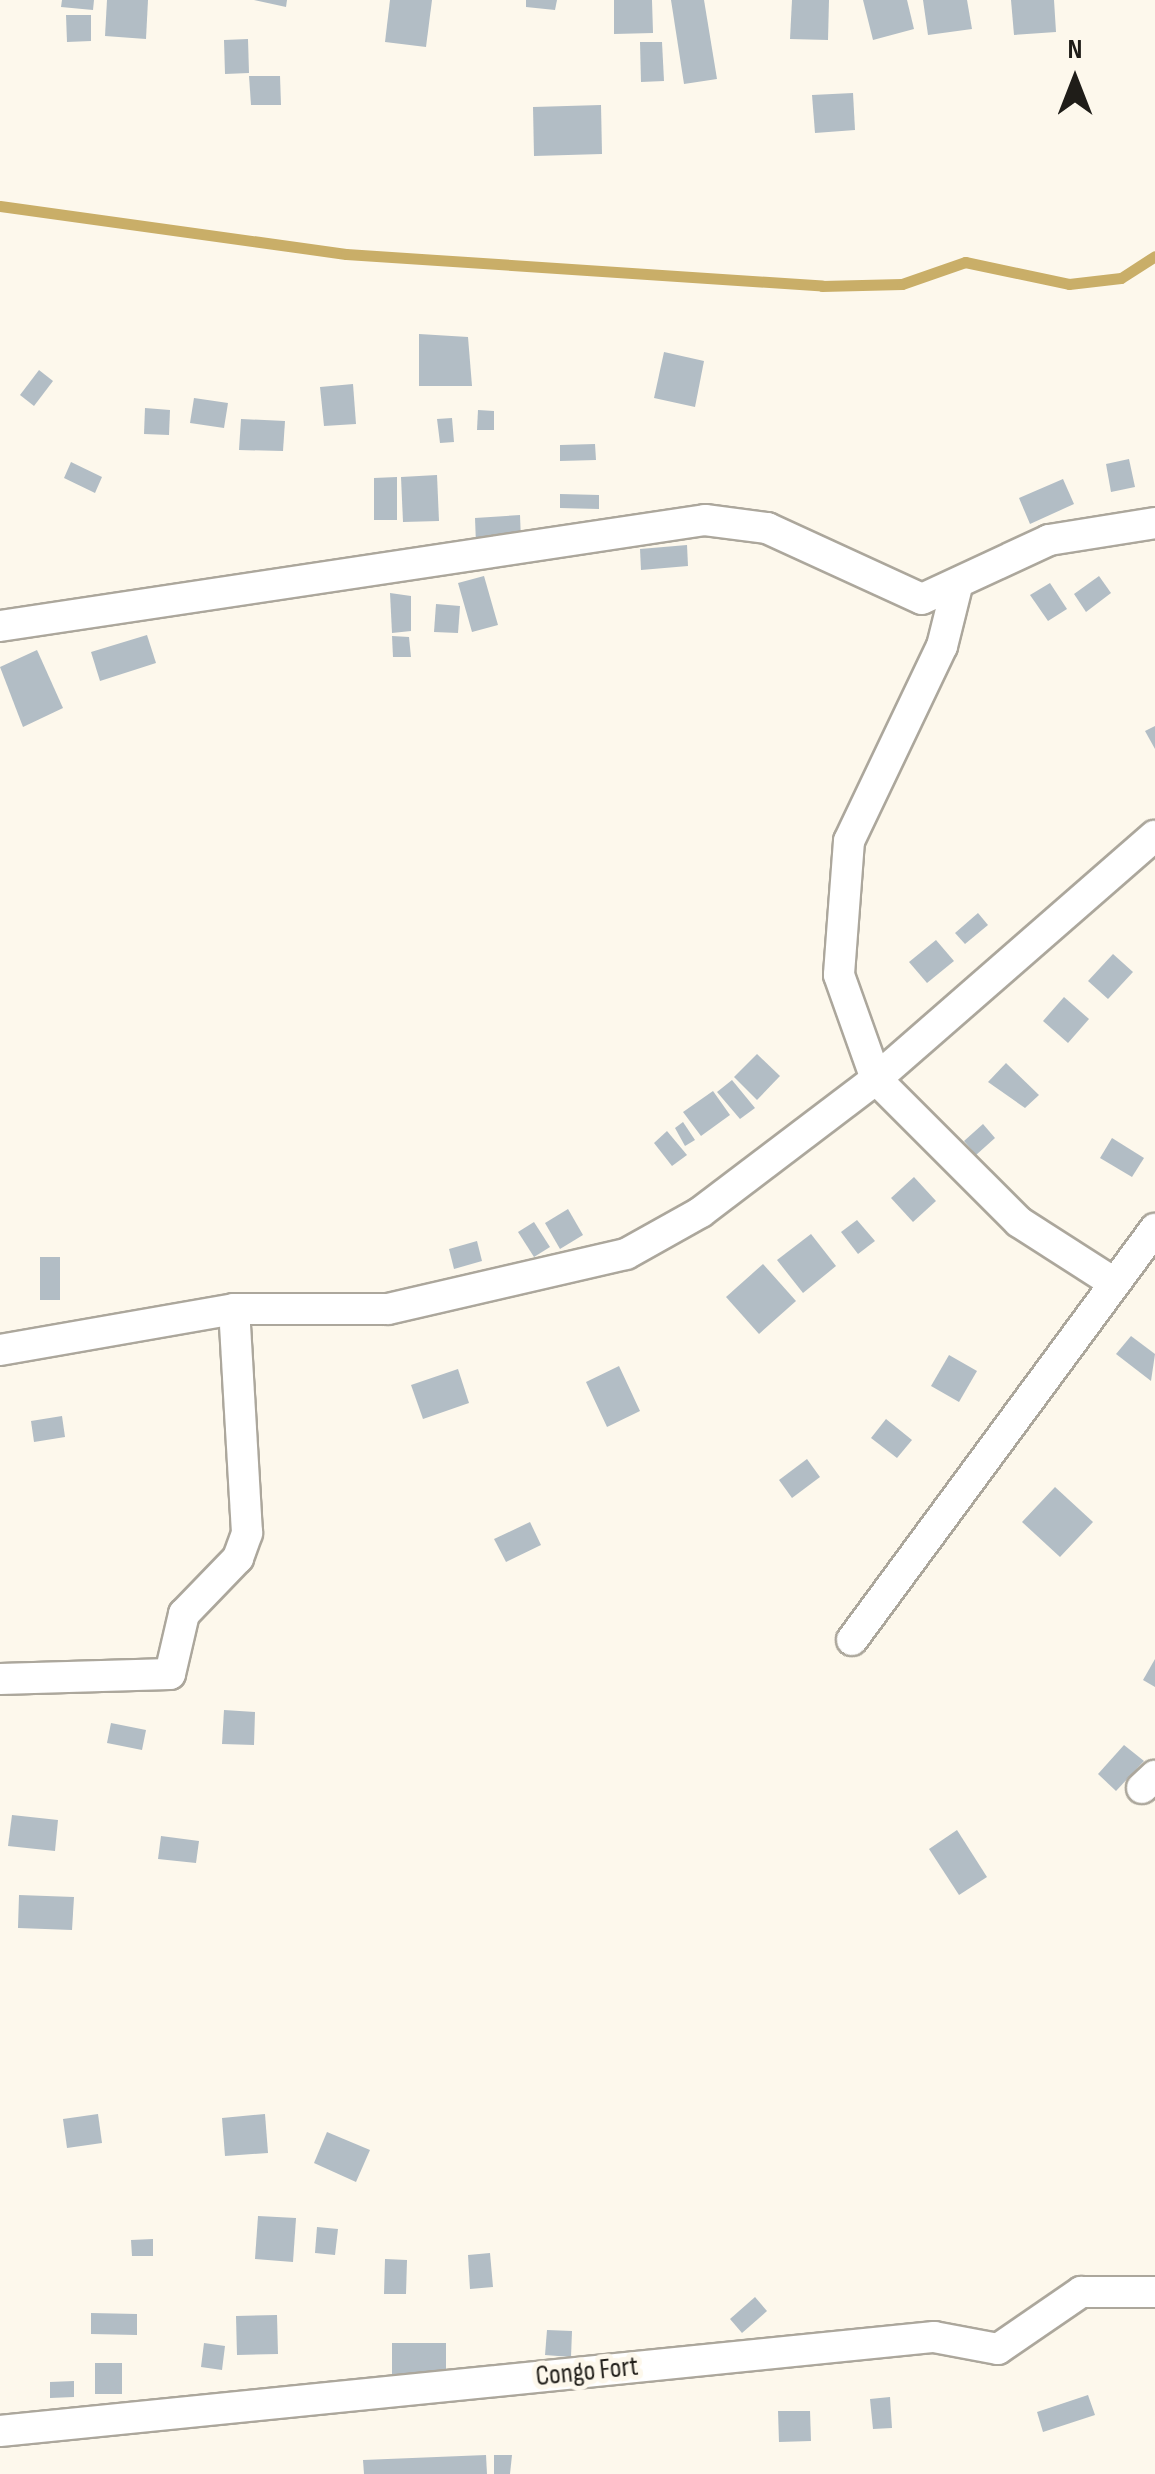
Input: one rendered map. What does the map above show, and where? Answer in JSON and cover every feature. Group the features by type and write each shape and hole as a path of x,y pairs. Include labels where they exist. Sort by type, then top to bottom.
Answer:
{"street":[{"path":"3,617 705,520 767,528 890,592 922,599 956,590 1049,540 1155,522"},
{"path":"956,590 942,646 848,841 839,900 839,975 876,1079 1019,1222 1111,1281"},
{"path":"0,1350 234,1308 388,1308 626,1254 701,1212 876,1079 1155,836"},
{"path":"852,1640 1111,1281 1155,1229"},
{"path":"0,1679 170,1674 184,1614 238,1558 247,1533 234,1308"},
{"name":"Congo Fort","path":"0,2431 934,2337 998,2349 1081,2292 1155,2292"}],"building":[{"path":"62,0 94,0 93,10 61,7"},
{"path":"107,0 148,0 146,39 105,36"},
{"path":"254,0 287,0 286,7"},
{"path":"390,0 432,0 426,47 385,42"},
{"path":"526,0 557,0 555,10 526,7"},
{"path":"614,0 652,0 653,33 614,34"},
{"path":"671,0 704,0 717,79 684,84"},
{"path":"792,0 829,0 828,40 790,39"},
{"path":"863,0 907,0 914,29 873,40"},
{"path":"923,0 967,0 972,29 928,35"},
{"path":"1011,0 1054,0 1056,32 1014,35"},
{"path":"66,15 91,15 91,41 67,42"},
{"path":"248,39 249,73 225,74 224,40"},
{"path":"640,42 662,42 664,81 641,82"},
{"path":"249,76 280,76 281,105 251,105"},
{"path":"853,93 855,130 815,133 812,95"},
{"path":"601,105 602,154 534,156 533,107"},
{"path":"419,334 468,337 472,386 419,386"},
{"path":"664,352 704,361 695,407 654,398"},
{"path":"39,370 53,381 34,406 20,395"},
{"path":"353,384 356,424 324,426 320,387"},
{"path":"194,398 228,403 224,428 190,423"},
{"path":"145,408 170,410 169,435 144,434"},
{"path":"478,410 494,411 494,430 477,430"},
{"path":"452,418 454,442 440,443 437,419"},
{"path":"241,419 285,421 283,451 239,450"},
{"path":"595,444 596,460 560,461 560,445"},
{"path":"1129,459 1135,487 1111,492 1106,464"},
{"path":"71,462 102,477 95,493 64,478"},
{"path":"437,475 439,521 403,522 401,477"},
{"path":"397,477 397,520 374,520 374,478"},
{"path":"1063,479 1074,504 1030,524 1019,498"},
{"path":"560,494 599,495 599,509 560,508"},
{"path":"520,515 521,541 476,544 475,518"},
{"path":"687,545 688,566 641,570 640,549"},
{"path":"484,576 498,625 472,632 458,583"},
{"path":"1099,576 1111,593 1086,612 1074,594"},
{"path":"1050,583 1067,609 1048,621 1030,595"},
{"path":"390,593 411,596 411,631 392,633"},
{"path":"436,604 460,606 458,633 434,632"},
{"path":"147,635 156,663 100,681 91,652"},
{"path":"392,636 409,637 411,657 393,657"},
{"path":"37,650 63,708 23,727 0,667"},
{"path":"1155,726 1155,749 1145,731"},
{"path":"978,913 988,925 965,944 955,933"},
{"path":"936,940 954,961 927,983 909,962"},
{"path":"1113,954 1133,972 1108,999 1088,981"},
{"path":"1064,997 1089,1019 1068,1043 1043,1021"},
{"path":"757,1054 780,1076 757,1100 734,1077"},
{"path":"1006,1063 1039,1095 1025,1108 988,1082"},
{"path":"732,1080 755,1108 740,1119 717,1092"},
{"path":"713,1091 730,1115 701,1136 683,1112"},
{"path":"683,1122 695,1140 685,1146 675,1128"},
{"path":"983,1124 995,1138 976,1155 964,1141"},
{"path":"667,1131 687,1155 672,1166 654,1143"},
{"path":"1112,1138 1144,1158 1132,1177 1100,1158"},
{"path":"914,1177 936,1201 913,1222 891,1198"},
{"path":"568,1209 583,1235 560,1249 545,1223"},
{"path":"857,1220 875,1241 858,1254 841,1232"},
{"path":"534,1222 550,1247 534,1257 518,1232"},
{"path":"811,1234 836,1266 803,1293 777,1260"},
{"path":"477,1241 482,1261 454,1269 449,1249"},
{"path":"40,1257 60,1257 60,1300 40,1300"},
{"path":"763,1264 796,1301 759,1334 726,1297"},
{"path":"1131,1336 1155,1354 1151,1381 1116,1354"},
{"path":"949,1355 977,1371 959,1402 931,1386"},
{"path":"619,1366 640,1411 607,1427 586,1382"},
{"path":"458,1369 469,1403 423,1419 411,1385"},
{"path":"62,1416 65,1437 34,1442 31,1421"},
{"path":"886,1419 912,1440 897,1458 871,1438"},
{"path":"807,1459 820,1477 792,1498 779,1480"},
{"path":"1055,1487 1093,1522 1060,1557 1022,1522"},
{"path":"530,1522 541,1545 506,1562 494,1539"},
{"path":"1155,1659 1155,1687 1143,1680"},
{"path":"224,1710 255,1712 254,1745 222,1744"},
{"path":"111,1723 146,1730 142,1750 107,1743"},
{"path":"1124,1745 1144,1761 1116,1791 1098,1774"},
{"path":"12,1815 58,1820 55,1851 8,1846"},
{"path":"957,1830 987,1877 959,1895 929,1849"},
{"path":"161,1836 199,1841 196,1863 158,1859"},
{"path":"19,1895 74,1897 72,1930 18,1928"},
{"path":"98,2114 102,2143 67,2148 63,2119"},
{"path":"265,2114 268,2153 225,2156 222,2118"},
{"path":"327,2132 370,2150 356,2182 314,2163"},
{"path":"258,2216 296,2218 293,2262 255,2259"},
{"path":"317,2227 338,2229 335,2255 315,2253"},
{"path":"153,2239 153,2256 132,2256 131,2240"},
{"path":"490,2253 493,2287 470,2289 468,2255"},
{"path":"385,2259 407,2260 406,2294 384,2294"},
{"path":"755,2297 767,2311 742,2333 730,2319"},
{"path":"91,2313 137,2314 137,2335 91,2334"},
{"path":"277,2315 278,2354 237,2355 236,2316"},
{"path":"547,2330 572,2331 571,2357 545,2355"},
{"path":"204,2343 225,2346 222,2370 201,2367"},
{"path":"392,2343 446,2343 446,2375 392,2375"},
{"path":"95,2363 122,2363 122,2394 95,2394"},
{"path":"74,2381 74,2397 50,2398 50,2382"},
{"path":"1088,2395 1095,2415 1043,2432 1037,2412"},
{"path":"890,2397 892,2428 873,2429 870,2399"},
{"path":"778,2411 810,2411 811,2441 779,2442"},
{"path":"486,2455 487,2474 364,2474 363,2460"},
{"path":"494,2455 512,2455 510,2474 494,2474"}],"waterway":[{"path":"0,206 346,254 822,286 902,284 965,262 1069,284 1121,278 1155,256"}]}
